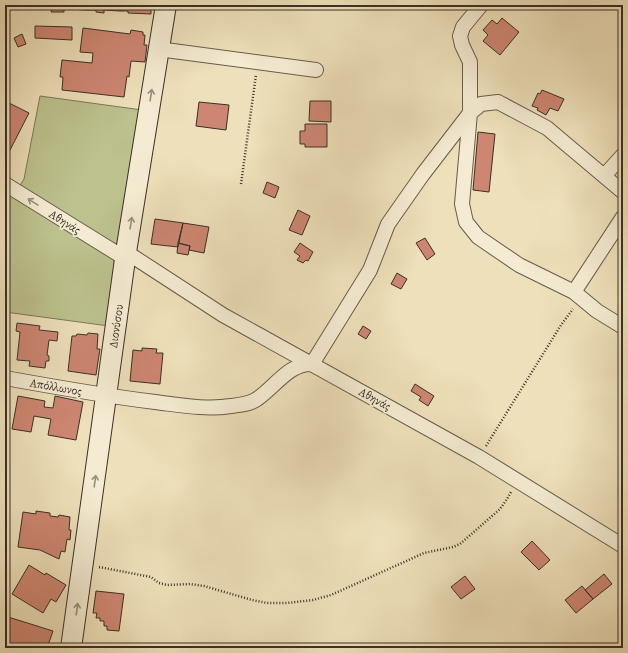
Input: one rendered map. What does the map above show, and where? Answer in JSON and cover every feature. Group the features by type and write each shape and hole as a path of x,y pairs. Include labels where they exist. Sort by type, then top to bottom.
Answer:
{"street":[{"name":"Διονύσου","path":"71,648 126,256 166,5"},
{"path":"481,5 463,26 460,36 462,45 470,62 470,113 462,204 466,222 478,237 519,265 578,296 623,327"},
{"path":"158,49 316,70"},
{"path":"312,364 370,270 388,224 423,174 470,113 481,104 498,102 547,128 623,192"},
{"path":"604,176 623,155"},
{"name":"Αθηνάς","path":"5,184 223,314 480,457 516,481 623,546"},
{"path":"578,296 623,217"},
{"name":"Απόλλωνος","path":"5,378 107,396 207,408 230,407 256,400 292,369 304,364 312,364"}],"path":[{"path":"241,184 258,62"},
{"path":"480,457 578,296"},
{"path":"83,564 151,577 159,583 167,585 190,584 204,586 267,603 287,603 313,600 331,595 424,553 460,544 500,509 516,481"}],"green space":[{"path":"40,96 142,110 109,326 5,312 5,189 14,195 24,179"}],"building":[{"path":"18,5 38,5 38,7 18,7"},
{"path":"38,5 67,5 67,9 64,9 64,12 51,12 52,8 38,7"},
{"path":"67,5 86,5 86,10 67,9"},
{"path":"86,5 120,5 120,11 104,10 104,13 96,12 96,10 86,10"},
{"path":"120,5 151,5 151,14 128,13 128,11 120,11"},
{"path":"502,18 519,32 500,55 483,41 488,35 483,30 492,20 497,24"},
{"path":"35,26 72,27 72,40 35,38"},
{"path":"83,28 130,34 131,30 143,32 143,35 145,35 144,45 147,45 145,62 131,61 124,97 62,90 63,77 60,77 62,60 92,63 93,53 80,52"},
{"path":"22,34 26,44 18,47 14,38"},
{"path":"542,90 564,99 558,111 550,108 546,115 537,110 538,108 532,106 538,93 540,94"},
{"path":"5,101 29,113 9,152 5,150"},
{"path":"310,101 331,101 331,122 309,121"},
{"path":"199,102 229,105 226,130 196,126"},
{"path":"305,124 327,124 327,147 305,147 305,144 300,144 300,131 305,131"},
{"path":"478,132 495,134 489,192 473,190"},
{"path":"267,182 279,187 275,198 263,193"},
{"path":"298,210 310,216 302,235 289,230"},
{"path":"155,219 183,223 178,247 151,244"},
{"path":"183,223 209,227 204,253 189,250 190,246 178,243"},
{"path":"425,238 435,254 427,260 416,243"},
{"path":"178,243 190,246 188,255 177,253"},
{"path":"300,243 313,252 308,261 306,260 303,263 297,260 300,256 294,252"},
{"path":"397,273 407,279 401,289 391,284"},
{"path":"17,323 40,326 39,330 58,332 57,341 49,340 47,355 49,356 49,361 46,361 45,368 29,366 30,361 17,360 20,332 16,331"},
{"path":"363,326 371,331 366,339 358,334"},
{"path":"88,333 98,334 97,349 100,349 96,375 68,371 72,336 76,336 77,334 87,335"},
{"path":"142,348 157,349 156,353 163,353 160,384 130,381 133,350 142,351"},
{"path":"415,384 434,396 428,406 419,400 421,397 411,391"},
{"path":"18,396 45,401 44,407 53,408 55,396 83,402 76,440 48,435 51,419 34,416 31,432 12,429"},
{"path":"36,511 50,513 50,516 58,517 59,515 70,517 70,540 67,539 65,552 61,551 59,559 40,550 18,547 23,512 36,514"},
{"path":"532,541 550,560 539,570 521,552"},
{"path":"29,565 66,585 56,602 51,599 43,613 12,594"},
{"path":"604,574 612,584 593,599 585,590"},
{"path":"465,576 475,589 461,599 451,587"},
{"path":"582,586 593,599 576,613 565,600"},
{"path":"96,591 124,594 119,631 107,630 107,626 104,626 104,621 100,621 100,618 96,618 97,613 93,613"},
{"path":"5,616 53,631 47,648 5,648"}]}
